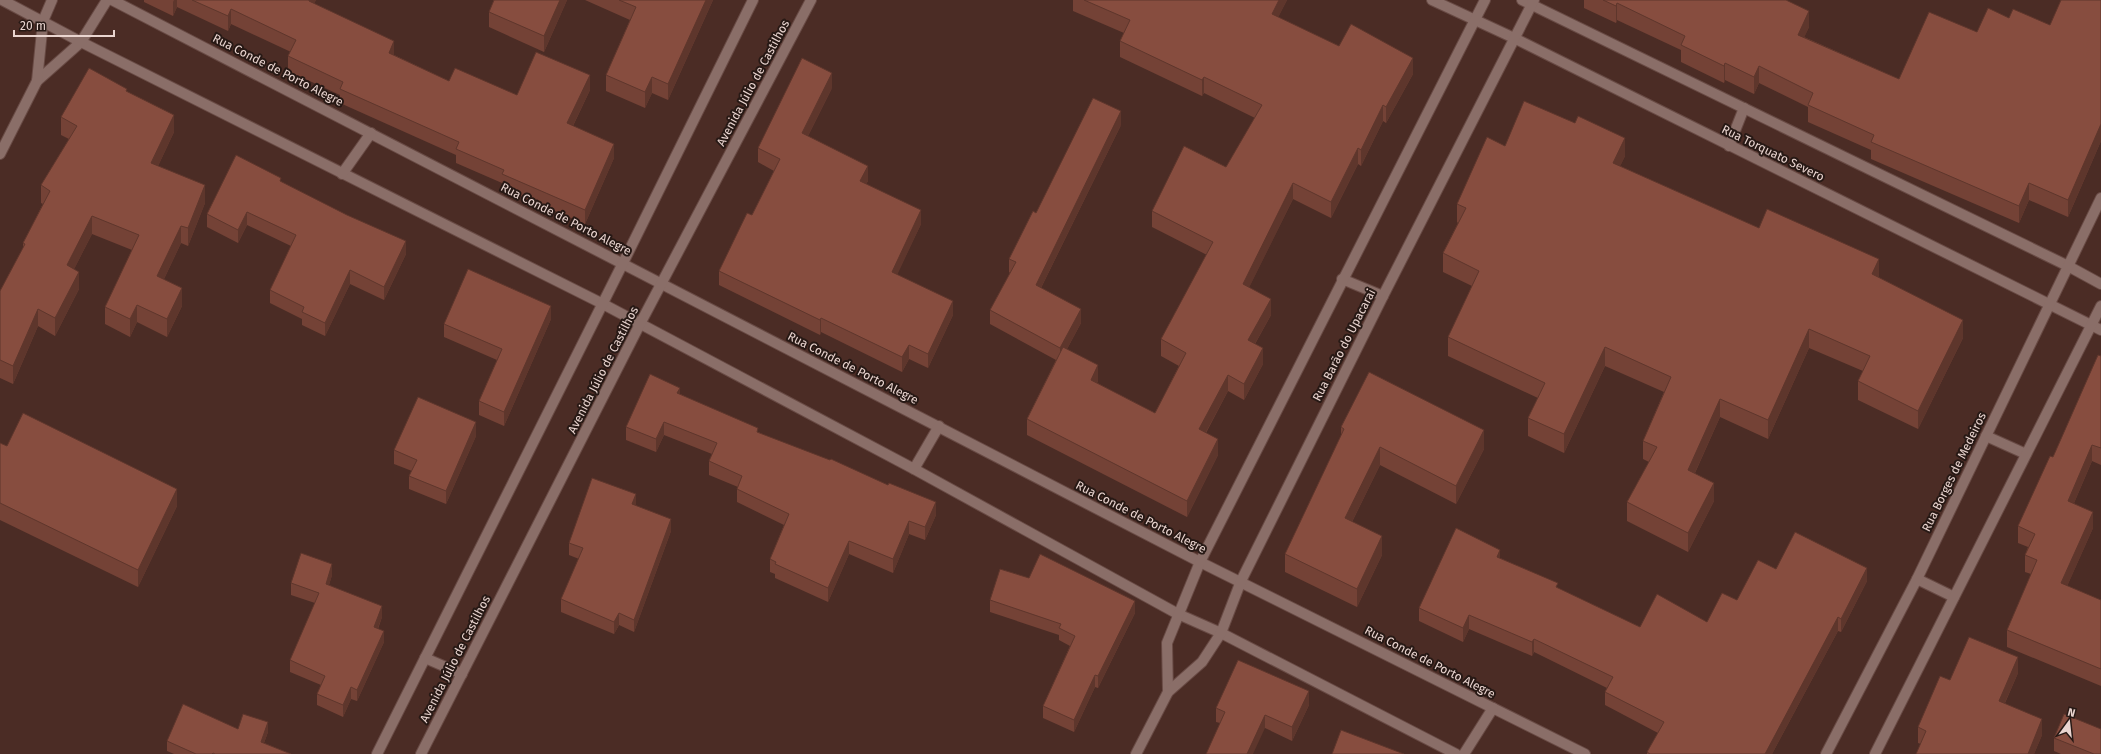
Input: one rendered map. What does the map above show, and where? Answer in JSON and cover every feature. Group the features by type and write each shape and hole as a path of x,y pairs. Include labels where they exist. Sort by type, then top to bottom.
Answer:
{"street":[{"path":"2,0 81,42 603,304 914,470 1178,614 1221,633 1456,754"},
{"path":"0,154 37,81 44,21 52,0"},
{"path":"37,81 81,42 107,0"},
{"name":"Rua Conde de Porto Alegre","path":"112,0 1200,562 1241,581 1585,754"},
{"path":"377,754 603,304 753,0"},
{"name":"Avenida Júlio de Castilhos","path":"421,754 640,324 662,285 811,0"},
{"name":"Rua Torquato Severo","path":"1432,0 1475,22 1514,38 2101,330"},
{"name":"Rua Barão do Upacarai","path":"1168,692 1167,643 1200,562 1342,279 1485,0"},
{"path":"1522,0 1533,2 1744,108 2068,266 2101,284"},
{"name":"Rua Barão do Upacarai","path":"1136,754 1168,692 1202,662 1221,633 1241,581 1383,296 1533,2"},
{"path":"1729,146 1744,108"},
{"path":"342,174 371,133"},
{"name":"Rua Borges de Medeiros","path":"1826,754 1917,579 2101,198"},
{"path":"1342,279 1383,296"},
{"path":"1875,754 2101,306"},
{"path":"914,470 939,426"},
{"path":"1986,436 2026,454"},
{"path":"1917,579 1954,597"},
{"path":"425,658 462,674"},
{"path":"1464,754 1493,708"}],"building":[{"path":"192,0 309,0 394,41 389,53 449,81 455,68 517,95 536,52 590,75 567,123 614,144 585,210 502,174 504,170 456,149 459,142 340,89 343,82 288,56 296,40 231,9 228,16"},
{"path":"494,0 560,0 544,36 489,12"},
{"path":"619,0 706,0 668,84 652,77 645,92 606,75 636,7"},
{"path":"1084,0 1279,0 1272,14 1339,46 1351,24 1413,58 1386,107 1383,105 1361,150 1358,148 1331,202 1293,183 1243,284 1271,299 1248,340 1263,348 1244,384 1228,375 1199,429 1218,439 1187,501 1027,419 1063,347 1098,365 1091,380 1155,413 1186,353 1161,339 1213,242 1152,211 1184,146 1226,167 1262,105 1204,77 1202,80 1120,41 1130,20"},
{"path":"1603,0 1786,0 1809,11 1798,35 1899,79 1929,12 1977,32 1988,8 2009,18 2013,9 2050,25 2061,0 2101,0 2101,124 2068,200 2029,183 2019,206 1871,142 1874,135 1808,105 1813,93 1759,66 1754,77 1725,63 1724,66 1681,45 1685,36 1617,3 1616,6"},
{"path":"802,58 832,73 802,133 868,166 860,181 921,210 892,272 953,301 928,354 909,345 902,357 821,318 820,320 719,271 747,213 752,215 780,159 758,148"},
{"path":"89,68 127,89 126,91 174,115 151,163 205,185 188,228 181,226 157,276 182,288 167,319 137,305 130,319 105,307 139,235 92,216 67,265 79,272 55,318 38,309 13,366 0,360 0,291 25,244 23,243 50,191 41,185 77,126 61,117"},
{"path":"1093,98 1121,111 1036,285 1081,309 1060,348 990,310 1016,262 1009,259 1033,211 1036,213"},
{"path":"1524,101 1575,123 1578,116 1625,138 1613,163 1759,228 1767,209 1879,259 1872,274 1963,320 1918,411 1858,381 1870,356 1809,329 1768,420 1720,399 1688,470 1714,483 1688,533 1627,502 1657,447 1643,441 1671,377 1605,347 1564,434 1528,418 1545,383 1448,337 1479,271 1443,253 1466,208 1457,204 1487,137 1505,146"},
{"path":"236,155 281,178 280,181 347,215 406,241 384,287 350,270 325,323 302,312 304,307 270,290 296,235 247,212 238,230 207,214"},
{"path":"468,269 551,306 504,412 479,401 502,349 444,324"},
{"path":"2098,355 2101,356 2101,448 2092,445 2068,501 2093,512 2061,583 2101,600 2101,669 2007,630 2037,560 2025,555 2035,534 2018,526 2050,456 2053,457"},
{"path":"1369,372 1484,430 1456,486 1380,447 1345,518 1382,536 1357,589 1285,554 1344,429 1341,427"},
{"path":"650,374 680,388 677,393 758,428 757,432 830,460 831,459 888,485 889,483 936,502 925,527 909,521 893,559 849,541 828,588 775,564 776,562 770,559 789,514 737,489 742,476 709,461 717,443 664,422 656,439 626,427"},
{"path":"418,397 476,422 446,491 409,476 417,460 394,450"},
{"path":"23,413 177,489 138,570 0,503 0,443 7,446"},
{"path":"592,478 636,494 632,504 671,519 634,620 619,613 614,622 561,599 583,548 569,543"},
{"path":"1456,528 1500,550 1497,557 1558,583 1556,587 1640,627 1657,594 1707,622 1722,593 1737,600 1758,560 1776,569 1795,532 1867,568 1841,619 1838,617 1765,754 1650,754 1647,752 1664,722 1605,692 1613,677 1534,639 1532,642 1469,615 1463,628 1419,608"},
{"path":"301,553 332,564 326,584 382,606 374,627 384,631 357,690 351,687 343,705 317,694 325,676 290,660 319,593 291,583"},
{"path":"1040,554 1135,601 1098,676 1095,675 1074,720 1043,706 1075,636 1059,628 1061,624 990,600 1000,569 1029,578"},
{"path":"1969,637 2018,657 1999,701 2042,719 2028,754 1916,754 1926,731 1918,727 1940,676 1950,680"},
{"path":"1238,660 1309,691 1292,727 1265,715 1247,754 1206,754 1225,712 1216,708"},
{"path":"183,704 238,729 243,714 268,722 261,742 291,754 196,754 167,741"},
{"path":"2064,714 2101,729 2101,754 2094,754 2054,738"},
{"path":"1341,730 1404,754 1332,754"}]}
